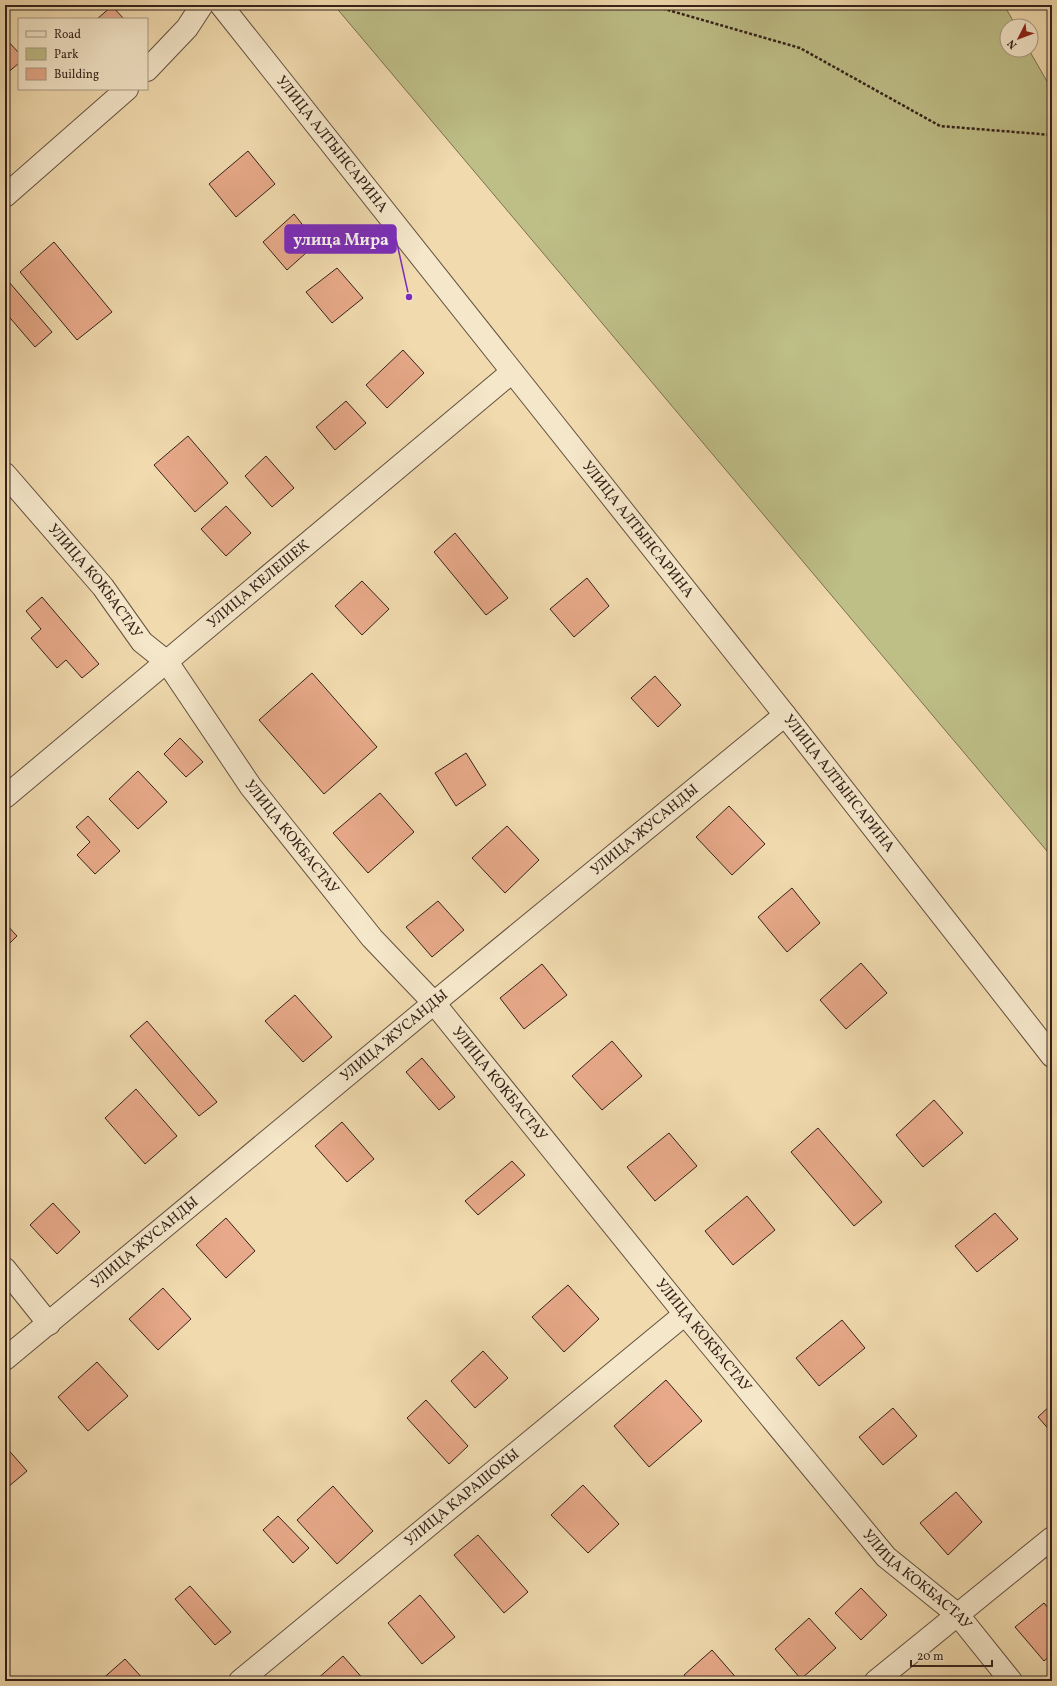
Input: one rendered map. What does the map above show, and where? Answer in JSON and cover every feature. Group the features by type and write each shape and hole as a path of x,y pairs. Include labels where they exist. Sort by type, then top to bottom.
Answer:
{"street":[{"path":"148,69 187,28 202,5"},
{"name":"УЛИЦА АЛТЫНСАРИНА","path":"221,5 785,715 1052,1056"},
{"path":"5,196 126,90"},
{"name":"УЛИЦА КЕЛЕШЕК","path":"5,797 512,372"},
{"name":"УЛИЦА КОКБАСТАУ","path":"5,474 103,587 142,642 167,662 251,788 372,938 434,1003 685,1314 886,1557 958,1615 1011,1681"},
{"name":"УЛИЦА ЖУСАНДЫ","path":"5,1359 434,1003 785,715"},
{"path":"5,1269 49,1324"},
{"name":"УЛИЦА КАРАШОКЫ","path":"240,1681 685,1314"},
{"path":"876,1681 1052,1538"}],"path":[{"path":"643,5 654,6 800,48 940,126 1052,135"}],"green space":[{"path":"334,5 1004,5 1011,18 999,18 999,58 1034,58 1052,90 1052,857"}],"building":[{"path":"112,6 123,18 98,18"},
{"path":"5,38 18,52 18,64 5,75"},
{"path":"248,151 275,184 236,217 209,184"},
{"path":"294,214 317,243 287,270 263,242"},
{"path":"54,242 112,312 77,340 20,272"},
{"path":"337,268 363,298 332,323 306,292"},
{"path":"9,282 52,332 35,347 5,312 5,286"},
{"path":"403,350 424,373 387,408 366,385"},
{"path":"346,401 366,423 335,450 316,427"},
{"path":"188,436 228,483 195,512 154,465"},
{"path":"266,456 294,488 272,507 245,476"},
{"path":"226,506 251,533 226,556 201,529"},
{"path":"455,533 508,598 486,615 434,552"},
{"path":"587,578 609,606 574,637 550,609"},
{"path":"362,581 389,609 362,635 335,606"},
{"path":"42,597 99,664 82,678 66,660 57,668 31,638 41,629 26,611"},
{"path":"312,673 377,747 324,794 259,720"},
{"path":"655,676 681,705 658,727 631,698"},
{"path":"180,738 203,762 186,777 164,754"},
{"path":"466,753 486,785 456,806 435,773"},
{"path":"138,771 167,802 138,829 109,799"},
{"path":"380,793 414,832 368,873 333,833"},
{"path":"729,806 765,844 732,875 696,837"},
{"path":"88,816 120,851 95,874 77,855 90,842 76,827"},
{"path":"507,826 539,860 505,893 472,858"},
{"path":"792,888 820,923 787,952 758,917"},
{"path":"438,901 464,930 432,957 406,927"},
{"path":"5,923 17,936 5,948"},
{"path":"861,963 887,993 846,1029 820,1000"},
{"path":"542,964 567,995 524,1029 500,998"},
{"path":"295,995 332,1037 303,1062 265,1021"},
{"path":"147,1021 217,1102 199,1116 130,1036"},
{"path":"612,1041 642,1076 602,1110 572,1076"},
{"path":"422,1058 455,1097 439,1110 406,1072"},
{"path":"136,1089 177,1136 145,1164 105,1118"},
{"path":"934,1100 963,1133 923,1167 896,1135"},
{"path":"342,1122 374,1159 347,1182 315,1146"},
{"path":"818,1128 882,1202 854,1226 791,1152"},
{"path":"669,1133 697,1166 655,1201 627,1167"},
{"path":"512,1161 525,1175 478,1215 465,1201"},
{"path":"747,1196 775,1230 733,1265 705,1231"},
{"path":"53,1203 80,1232 57,1254 30,1225"},
{"path":"995,1213 1018,1239 977,1272 955,1246"},
{"path":"226,1218 255,1251 226,1278 196,1245"},
{"path":"568,1285 599,1319 564,1352 532,1317"},
{"path":"163,1288 191,1319 158,1350 129,1319"},
{"path":"842,1320 865,1348 819,1386 796,1358"},
{"path":"483,1351 508,1378 475,1408 451,1381"},
{"path":"97,1362 128,1396 88,1431 58,1397"},
{"path":"666,1380 702,1421 649,1467 614,1426"},
{"path":"426,1400 468,1446 449,1464 407,1418"},
{"path":"1052,1404 1052,1433 1038,1417"},
{"path":"893,1408 917,1436 883,1465 859,1437"},
{"path":"5,1446 27,1471 8,1487 5,1484"},
{"path":"583,1485 619,1524 588,1553 551,1515"},
{"path":"333,1486 373,1531 337,1564 297,1520"},
{"path":"956,1492 982,1522 948,1555 920,1523"},
{"path":"278,1516 309,1548 293,1563 263,1530"},
{"path":"478,1535 528,1592 504,1613 454,1555"},
{"path":"190,1586 231,1632 215,1645 175,1599"},
{"path":"861,1588 887,1615 861,1640 835,1613"},
{"path":"420,1595 455,1637 422,1664 388,1623"},
{"path":"1044,1603 1052,1613 1052,1654 1044,1661 1015,1627"},
{"path":"809,1618 836,1648 801,1679 775,1649"},
{"path":"712,1650 739,1681 690,1681 684,1675"},
{"path":"343,1656 365,1681 315,1681"},
{"path":"125,1659 145,1681 100,1681"}],"place":[{"name":"улица Мира","path":"409,297"}]}
